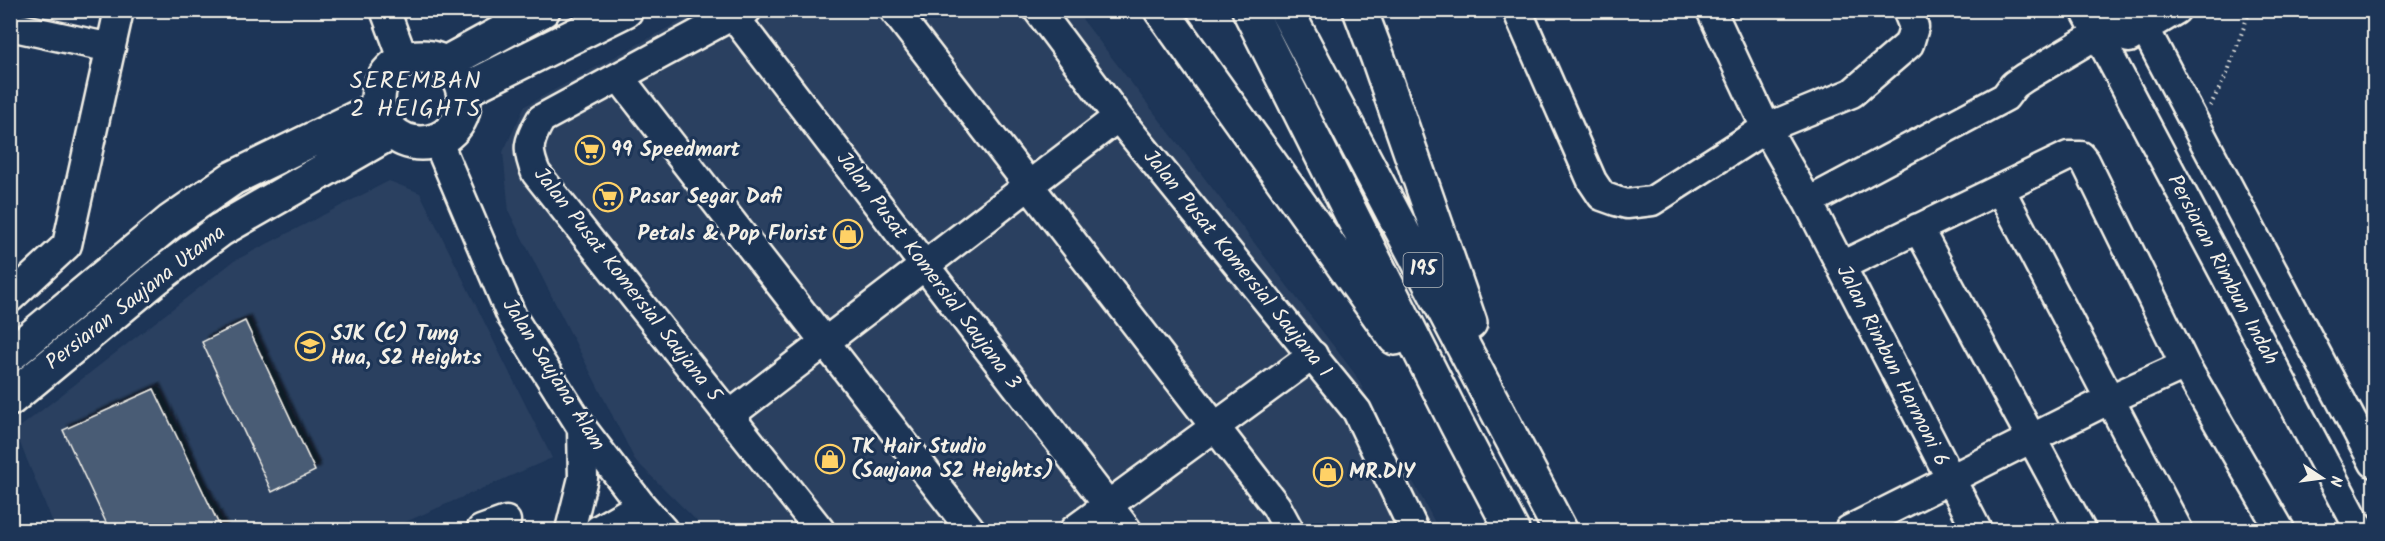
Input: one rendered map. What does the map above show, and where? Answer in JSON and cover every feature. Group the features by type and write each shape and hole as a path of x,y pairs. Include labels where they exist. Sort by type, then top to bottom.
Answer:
{"main road":[{"path":"444,64 543,10"},
{"path":"463,91 626,10"},
{"path":"1161,10 1457,424"},
{"name":"195","path":"1249,10 1512,531"},
{"name":"195","path":"1286,10 1560,531"},
{"path":"1360,10 1504,423"},
{"path":"418,57 432,58 444,64 453,71 463,91 459,120 446,135 437,140 413,142 385,119 379,93 383,80 392,69 404,61 418,57"},
{"name":"Persiaran Saujana Utama","path":"10,355 171,221 233,178 385,119"},
{"name":"Persiaran Saujana Utama","path":"10,399 156,278 220,230 385,119"}],"street":[{"path":"10,298 67,245 119,10"},
{"path":"385,10 404,61"},
{"path":"894,10 1276,506 1289,531"},
{"name":"Jalan Pusat Komersial Saujana 1","path":"1038,10 1118,117 1357,411 1414,531"},
{"path":"1517,10 1592,182 1602,196 1627,204 1652,201 1766,129 1852,93 1909,44 1914,27 1907,10"},
{"name":"Jalan Rimbun Harmoni 6","path":"1711,10 1766,129 1808,202 1977,531"},
{"name":"Persiaran Rimbun Indah","path":"2085,10 2360,531"},
{"path":"1808,202 2005,98 2014,85 2102,44 2138,15 2176,10"},
{"name":"Jalan Pusat Komersial Saujana 5","path":"736,12 541,119 530,139 529,155 536,173 820,531"},
{"name":"Jalan Pusat Komersial Saujana 3","path":"736,12 924,266 1128,531"},
{"path":"2138,15 2374,463"},
{"path":"10,26 111,48"},
{"path":"619,77 971,531"},
{"path":"729,415 1118,117"},
{"name":"Jalan Saujana Alam","path":"437,140 512,317 582,428 663,531"},
{"path":"1841,266 2068,156 2081,156 2185,365 2280,531"},
{"path":"2000,189 2178,531"},
{"path":"1918,228 2081,531"},
{"path":"1074,531 1313,355"},
{"path":"1867,526 1950,479 2110,399 2185,365"},
{"path":"570,531 583,478 582,428"},
{"path":"598,531 641,505"}],"path":[{"path":"2199,129 2227,74 2250,10"}],"shaded area":[{"path":"699,11 1076,11 1355,374 1439,530 706,530 635,460 509,212 503,152 525,106"},
{"name":"SJK (C) Tung Hua, S2 Heights","path":"389,181 420,193 552,458 387,530 56,530 15,431 234,261"}],"building":[{"path":"245,321 315,471 272,492 202,342"},
{"path":"154,389 222,531 110,531 63,430"}],"place":[{"name":"99 Speedmart","path":"590,150"},
{"name":"Pasar Segar Dafi","path":"608,197"},
{"name":"Petals & Pop Florist","path":"848,234"},
{"name":"SJK (C) Tung Hua, S2 Heights","path":"310,346"},
{"name":"TK Hair Studio (Saujana S2 Heights)","path":"830,459"},
{"name":"MR.DIY","path":"1328,472"}],"district":[{"name":"SEREMBAN 2 HEIGHTS","path":"416,95"}]}
